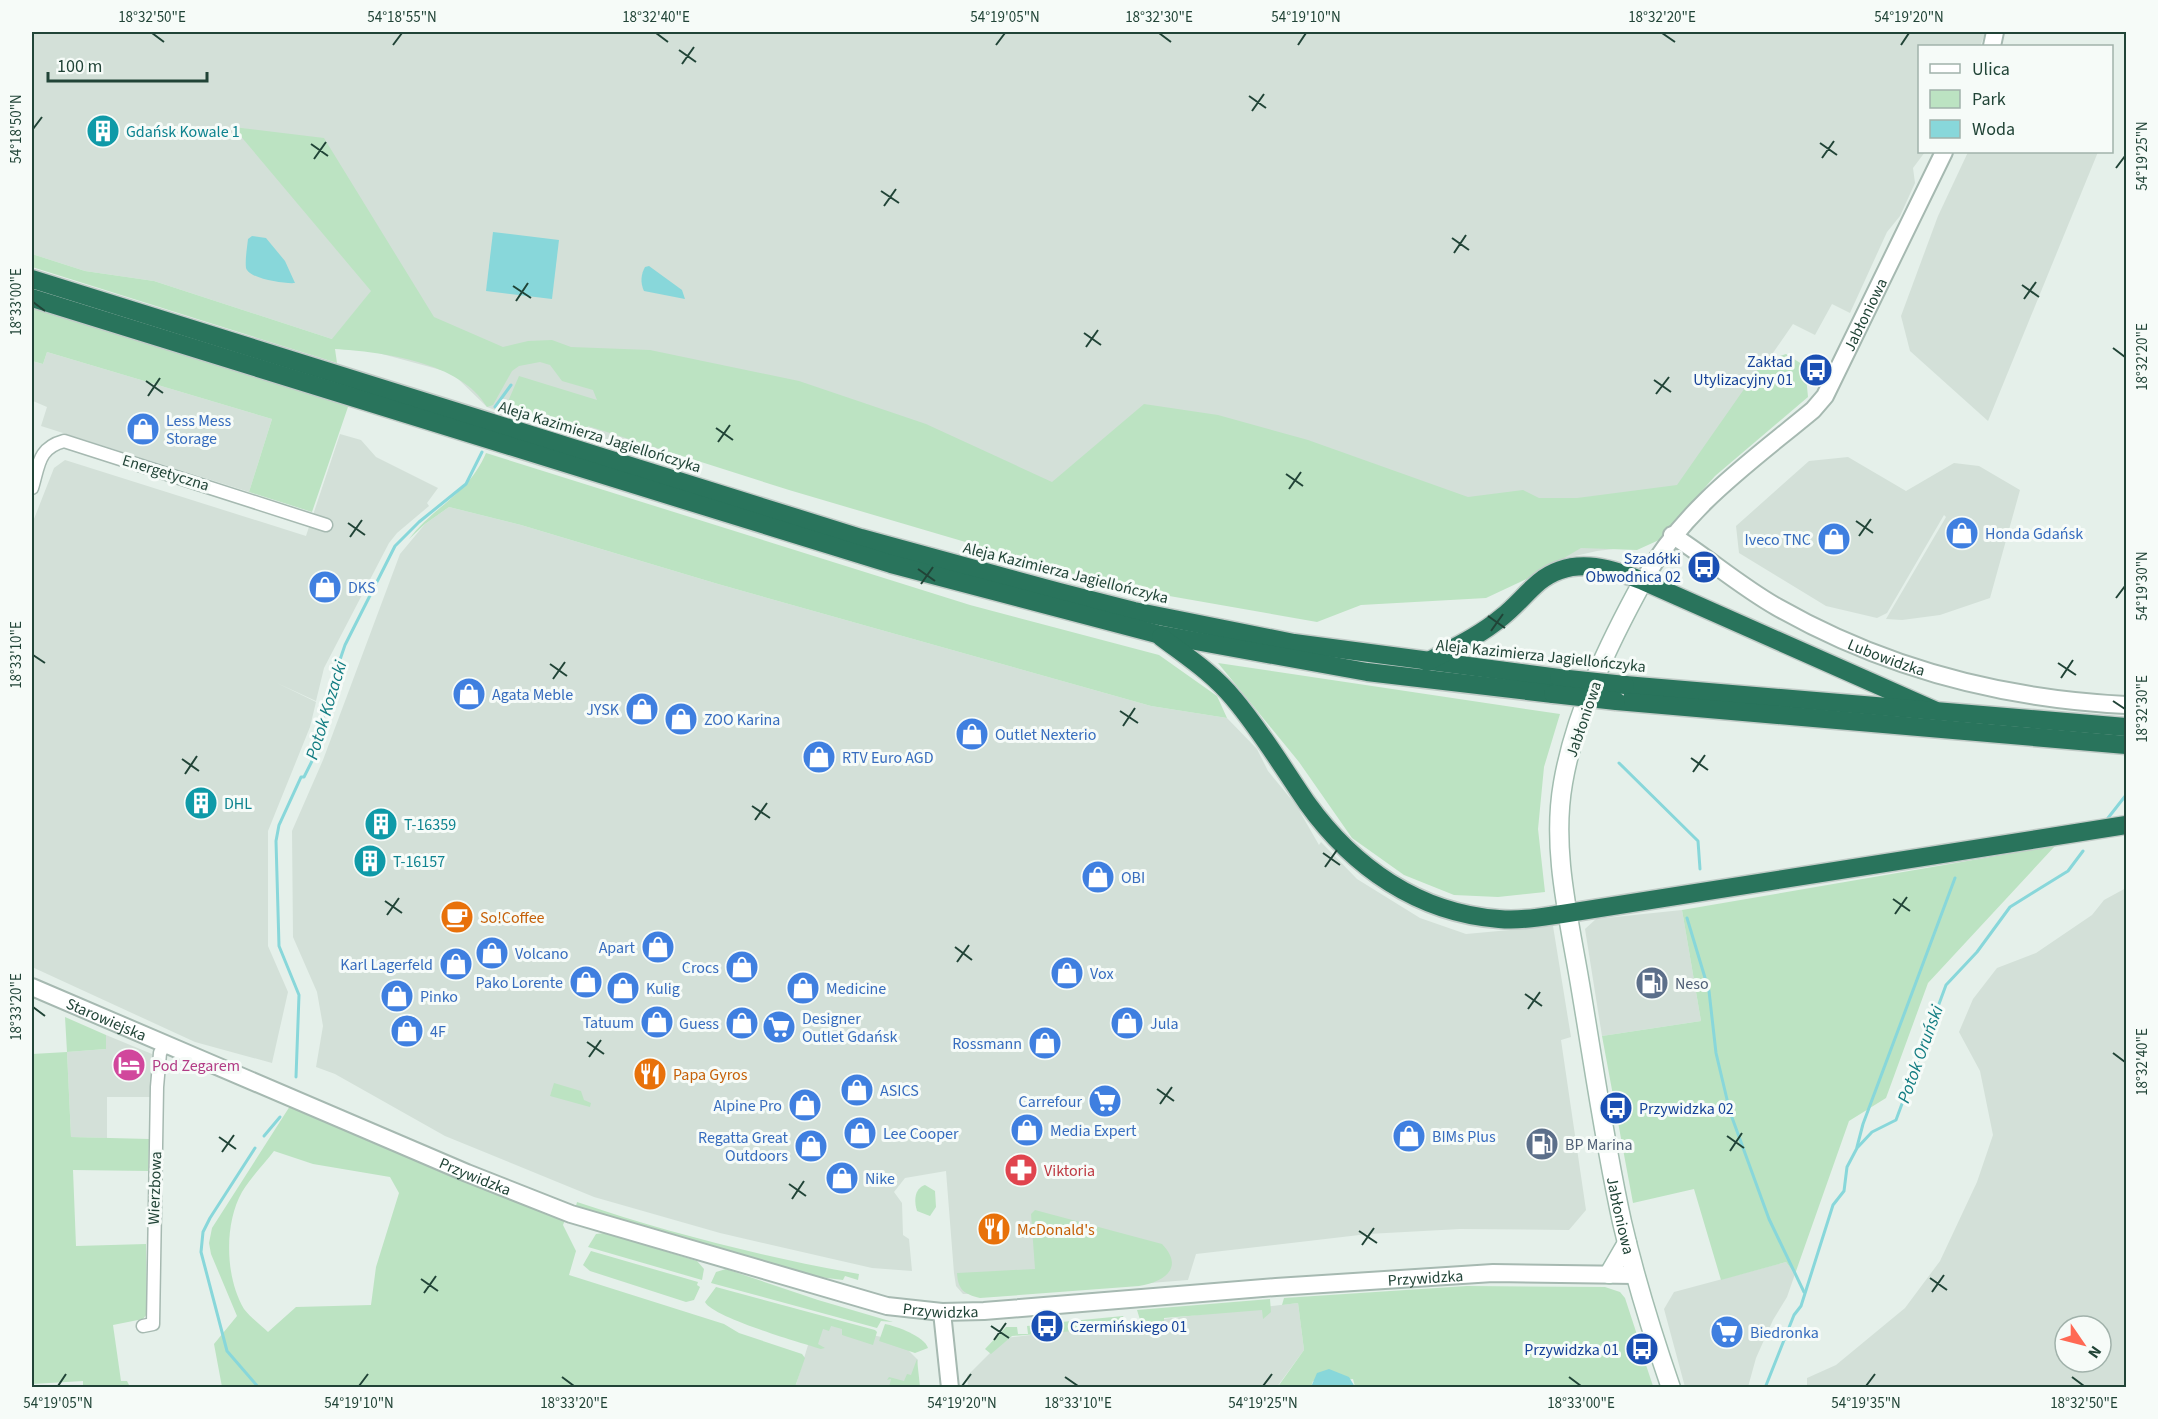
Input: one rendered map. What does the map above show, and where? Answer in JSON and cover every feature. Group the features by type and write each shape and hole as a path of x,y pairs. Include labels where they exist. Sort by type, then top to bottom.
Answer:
{"highway":[{"name":"Aleja Kazimierza Jagiellończyka","path":"32,279 945,562 1124,608 1240,633 1427,662 1556,686"},
{"name":"Aleja Kazimierza Jagiellończyka","path":"32,298 880,561 1157,634 1367,672 1556,686 2127,745"},
{"path":"1427,662 1481,634 1539,582 1554,573 1572,566 1592,565 1615,570 1643,581 1934,710"},
{"path":"1157,634 1199,666 1232,697 1334,838 1375,875 1414,897 1456,912 1498,919 1568,913 2127,825"},
{"name":"Aleja Kazimierza Jagiellończyka","path":"1620,693 1934,710 2127,727"}],"main road":[{"name":"Jabłoniowa","path":"1643,581 1613,640 1581,717 1565,773 1559,818 1561,865 1601,1114 1635,1275 1671,1388"},
{"path":"1609,1274 1627,1243"}],"street":[{"name":"Jabłoniowa","path":"1643,581 1672,535 1701,503 1813,410 1825,396 1944,153"},
{"name":"Energetyczna","path":"32,488 44,451 51,444 64,441 326,525"},
{"name":"Lubowidzka","path":"1672,535 1776,607 1838,638 1895,662 1982,686 2127,705"},
{"name":"Starowiejska","path":"32,987 282,1092"},
{"name":"Wierzbowa","path":"143,1326 153,1324 158,1087 160,1053 165,1044"},
{"name":"Przywidzka","path":"282,1092 467,1173 572,1214 886,1306 942,1312 1494,1273 1635,1275"},
{"path":"942,1312 950,1388"}],"shaded area":[{"path":"32,32 1986,32 1980,45 1918,45 1918,153 1924,153 1913,168 1915,183 1900,216 1887,232 1850,313 1832,304 1815,335 1793,324 1684,482 1647,545 1597,551 1456,583 675,452 647,452 520,411 503,413 487,407 452,373 371,351 334,348 332,339 154,281 85,271 32,254"},
{"path":"1968,153 2098,153 1988,421 1910,351 1901,316 1938,216"},
{"path":"47,352 272,419 249,492 41,426 47,407 33,401 32,406 32,361 43,364"},
{"path":"340,434 361,440 376,457 438,488 427,503 429,506 397,533 389,543 324,668 316,701 277,683 316,702 310,727 268,831 268,946 288,992 272,1063 195,1042 32,967 32,524 54,468 65,460 306,536"},
{"name":"Iveco TNC","path":"1848,457 1906,491 1954,463 1979,466 2020,490 1990,598 1940,615 1902,620 1886,619 1946,517 1944,515 1887,613 1877,618 1826,606 1739,553 1736,526 1809,461"},
{"path":"449,507 521,525 718,584 1151,706 1227,718 1257,749 1268,771 1296,805 1319,845 1321,842 1357,879 1420,918 1466,934 1553,926 1571,1037 1561,1040 1586,1210 1569,1230 1460,1229 1368,1234 1196,1254 1188,1280 1025,1293 963,1294 956,1286 954,1273 946,1171 905,1178 894,1192 902,1203 903,1235 909,1239 912,1271 872,1268 720,1233 594,1197 445,1136 335,1074 316,1067 323,1026 317,992 293,937 292,831 323,760 400,554 425,524"},
{"path":"2126,888 2126,1387 1807,1388 1807,1378 1836,1365 1905,1308 1940,1261 1977,1182 1993,1135 1980,1071 1959,1032 1973,999 1997,968 2036,953 2092,915 2104,900"},
{"path":"1682,910 1701,1021 1602,1036 1585,929 1596,919"},
{"path":"106,1035 152,1054 151,1097 107,1097 107,1138 71,1137 67,1052 106,1049"},
{"path":"1786,1262 1795,1274 1787,1297 1773,1320 1756,1358 1748,1387 1685,1387 1664,1309 1674,1292"},
{"path":"1298,1303 1304,1350 1277,1387 968,1388 967,1376 1005,1338"},
{"path":"815,1322 899,1341 918,1360 913,1387 795,1388"}],"green space":[{"path":"233,127 324,138 434,317 503,347 528,341 552,340 571,347 650,350 799,381 926,424 1052,482 1144,404 1218,415 1308,440 1468,497 1523,490 1539,498 1577,498 1677,485 1763,362 1786,354 1805,366 1808,397 1715,476 1659,540 1637,550 1581,548 1535,575 1486,598 1361,605 1317,622 1118,587 789,490 588,426 586,432 520,411 503,413 519,376 597,400 593,390 562,381 550,365 540,362 519,366 512,371 493,405 487,407 475,392 459,379 419,362 375,353 335,349 337,363 32,267 32,254 85,271 154,281 332,339 371,291"},
{"path":"32,306 349,404 312,512 249,492 272,419 47,352 43,364 32,361"},
{"path":"486,453 970,605 1159,655 1217,696 1227,718 1151,706 718,584 521,525 449,507 409,539 429,517 461,490 479,467"},
{"path":"1218,663 1560,714 1544,767 1538,829 1545,892 1498,897 1454,895 1404,875 1352,838 1299,762"},
{"path":"2055,846 1928,983 1886,1098 1849,1121 1795,1274 1786,1262 1721,1280 1694,1189 1633,1203 1602,1036 1701,1021 1682,910"},
{"path":"65,1017 106,1035 106,1049 67,1052"},
{"path":"67,1052 71,1137 149,1139 148,1171 73,1170 76,1246 146,1244 147,1314 143,1319 113,1325 121,1381 127,1381 130,1387 83,1386 83,1381 32,1384 32,1054"},
{"path":"554,1083 581,1091 584,1100 591,1103 590,1107 550,1096"},
{"path":"290,1106 450,1176 565,1220 563,1225 576,1251 569,1275 724,1324 739,1333 802,1354 805,1358 795,1387 222,1387 214,1344 237,1316 211,1254 209,1243 212,1228","holes":["274,1151 313,1164 390,1177 399,1193 376,1267 371,1305 296,1307 268,1332 246,1312 233,1282 229,1250 232,1219 242,1192"]},
{"path":"925,1185 935,1191 936,1207 930,1216 917,1211 916,1207 917,1192"},
{"path":"577,1202 717,1243 859,1274 858,1280 845,1276 843,1280 811,1276 576,1206"},
{"path":"1035,1210 1162,1244 1172,1260 1171,1267 1163,1277 1139,1286 980,1298 963,1290 960,1287 957,1273 1035,1269 1031,1214"},
{"path":"605,1233 697,1261 704,1269 702,1280 588,1247 596,1234"},
{"path":"591,1251 698,1282 697,1285 700,1287 694,1300 686,1302 590,1271 583,1265"},
{"path":"726,1269 893,1322 881,1321 877,1328 711,1283 716,1272"},
{"path":"1467,1286 1605,1287 1620,1292 1625,1298 1640,1344 1638,1345 1640,1354 1642,1353 1653,1386 1658,1387 1355,1387 1353,1379 1313,1381 1311,1387 1277,1388 1304,1350 1298,1303 1282,1305 1284,1298"},
{"path":"716,1287 875,1330 877,1332 873,1345 842,1335 842,1329 831,1326 829,1331 823,1329 818,1344 825,1348 821,1349 758,1329 723,1315 705,1302"},
{"path":"1270,1299 1271,1312 1263,1319 1262,1310 1164,1318 1164,1326 1154,1328 1141,1323 1137,1310"},
{"path":"1123,1316 1126,1322 1121,1328 1044,1334 1044,1328 1051,1327 1051,1323"},
{"path":"885,1324 916,1336 928,1348 915,1353 879,1341"},
{"path":"1037,1325 1038,1334 1012,1336 991,1354 985,1349 1006,1327 1017,1327 1018,1334 1028,1334 1027,1326"},
{"path":"917,1359 920,1387 889,1387 891,1379 887,1380 889,1377 904,1381 907,1374 911,1375"}],"water":[{"path":"493,232 559,240 552,299 486,291"},
{"path":"252,236 266,238 285,261 295,283 268,280 249,272 246,268 246,254 248,239"},
{"path":"649,266 682,290 685,299 644,291 642,276 645,267"},
{"path":"1329,1369 1349,1377 1355,1387 1311,1387 1317,1373"}],"waterway":[{"name":"Potok Kozacki","path":"495,407 511,385"},
{"name":"Potok Kozacki","path":"296,1077 299,995 279,946 276,841 279,825 301,777 304,777 313,759 329,692 345,645 395,546 419,522 466,484 482,452"},
{"path":"1619,763 1698,841 1700,869"},
{"name":"Potok Oruński","path":"2108,818 2126,795"},
{"name":"Potok Oruński","path":"1765,1388 1794,1315 1801,1306 1833,1205 1844,1191 1847,1167 1857,1148 1872,1132 1896,1120 1946,985 1977,952 2010,907 2068,871 2083,851"},
{"path":"1857,1147 1863,1124 1955,878"},
{"path":"1687,918 1709,991 1716,1053 1730,1112 1769,1219 1804,1292"},
{"name":"Potok Kozacki","path":"264,1136 280,1117"},
{"name":"Potok Kozacki","path":"255,1148 210,1218 203,1232 201,1252 227,1351 259,1388"}],"place":[{"name":"Gdańsk Kowale 1","path":"103,131"},
{"name":"Zakład Utylizacyjny 01","path":"1816,370"},
{"name":"Less Mess Storage","path":"143,429"},
{"name":"Honda Gdańsk","path":"1962,533"},
{"name":"Iveco TNC","path":"1834,539"},
{"name":"Szadółki Obwodnica 02","path":"1704,567"},
{"name":"DKS","path":"325,587"},
{"name":"Agata Meble","path":"469,694"},
{"name":"JYSK","path":"642,709"},
{"name":"ZOO Karina","path":"681,719"},
{"name":"Outlet Nexterio","path":"972,734"},
{"name":"RTV Euro AGD","path":"819,757"},
{"name":"DHL","path":"201,803"},
{"name":"T-16359","path":"381,824"},
{"name":"T-16157","path":"370,861"},
{"name":"OBI","path":"1098,877"},
{"name":"So!Coffee","path":"457,917"},
{"name":"Apart","path":"658,947"},
{"name":"Volcano","path":"492,953"},
{"name":"Karl Lagerfeld","path":"456,964"},
{"name":"Crocs","path":"742,967"},
{"name":"Vox","path":"1067,973"},
{"name":"Pako Lorente","path":"586,982"},
{"name":"Neso","path":"1652,983"},
{"name":"Kulig","path":"623,988"},
{"name":"Medicine","path":"803,988"},
{"name":"Pinko","path":"397,996"},
{"name":"Tatuum","path":"657,1022"},
{"name":"Guess","path":"742,1023"},
{"name":"Jula","path":"1127,1023"},
{"name":"Designer Outlet Gdańsk","path":"779,1027"},
{"name":"4F","path":"407,1031"},
{"name":"Rossmann","path":"1045,1043"},
{"name":"Pod Zegarem","path":"129,1065"},
{"name":"Papa Gyros","path":"650,1074"},
{"name":"ASICS","path":"857,1090"},
{"name":"Carrefour","path":"1105,1101"},
{"name":"Alpine Pro","path":"805,1105"},
{"name":"Przywidzka 02","path":"1616,1108"},
{"name":"Media Expert","path":"1027,1130"},
{"name":"Lee Cooper","path":"860,1133"},
{"name":"BIMs Plus","path":"1409,1136"},
{"name":"BP Marina","path":"1542,1144"},
{"name":"Regatta Great Outdoors","path":"811,1146"},
{"name":"Viktoria","path":"1021,1170"},
{"name":"Nike","path":"842,1178"},
{"name":"McDonald's","path":"994,1229"},
{"name":"Czermińskiego 01","path":"1047,1326"},
{"name":"Biedronka","path":"1727,1332"},
{"name":"Przywidzka 01","path":"1642,1349"}]}
